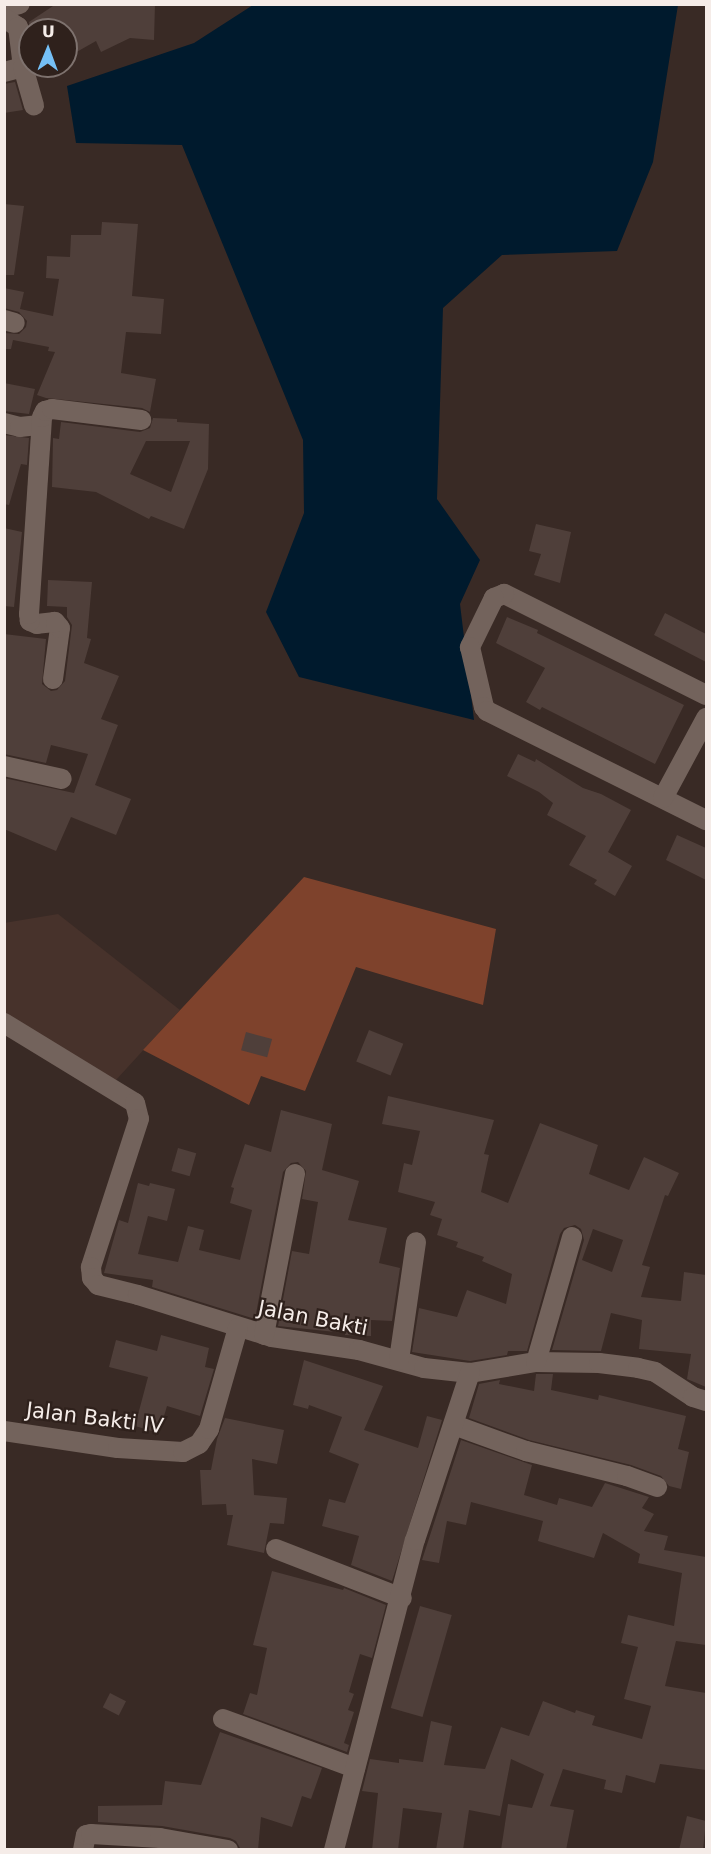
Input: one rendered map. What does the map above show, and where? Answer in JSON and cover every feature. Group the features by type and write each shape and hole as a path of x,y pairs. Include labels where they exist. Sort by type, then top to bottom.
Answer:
{"street":[{"path":"4,8 20,4"},
{"path":"4,18 18,27 14,69 34,105"},
{"path":"53,679 60,628 55,622 37,624 30,621 29,614 40,425 43,412 52,409 141,420"},
{"path":"4,423 20,427 40,425"},
{"path":"706,695 504,594 494,598 471,642 473,663 487,711 706,820"},
{"path":"663,798 706,718"},
{"path":"4,766 62,779"},
{"name":"Jalan Bakti","path":"4,1023 135,1103 139,1119 91,1268 92,1278 98,1285 180,1307 264,1335 359,1350 424,1368 470,1373 536,1362 599,1363 654,1372 693,1397 706,1401"},
{"path":"264,1335 295,1174"},
{"path":"536,1362 572,1237"},
{"path":"399,1360 416,1242"},
{"name":"Jalan Bakti IV","path":"4,1431 118,1448 183,1452 199,1444 209,1429 238,1328"},
{"path":"334,1850 402,1598 415,1540 470,1373"},
{"path":"453,1425 526,1451 627,1476 657,1486"},
{"path":"276,1549 402,1598"},
{"path":"223,1719 355,1768"},
{"path":"83,1850 86,1835 92,1834 160,1838 228,1850"}],"shaded area":[{"path":"304,877 496,929 483,1005 356,967 305,1091 261,1076 249,1105 143,1050"},
{"path":"58,914 180,1010 116,1080 5,1013 4,923"}],"water":[{"path":"253,5 678,5 653,162 617,251 502,255 443,308 437,499 480,560 460,604 474,720 299,677 266,612 304,513 303,440 182,145 76,143 67,86 194,43"}],"building":[{"path":"56,4 155,4 154,40 130,38 101,52 96,41 78,51 78,18 35,18"},
{"path":"15,82 23,110 4,113 4,84"},
{"path":"4,204 24,206 14,275 4,275"},
{"path":"102,222 138,224 132,296 164,299 161,334 126,332 121,373 156,379 150,412 142,408 46,398 37,395 55,352 48,351 49,347 13,340 11,349 4,349 4,333 19,334 26,327 27,321 19,312 4,308 4,288 24,292 20,309 53,316 59,279 46,278 47,256 70,257 71,235 101,235"},
{"path":"4,383 35,389 29,414 4,411"},
{"path":"153,418 209,424 208,469 184,529 151,516 149,519 96,492 52,487 53,438 59,439 61,422 140,432 150,428","holes":["146,441 190,441 171,492 130,474"]},
{"path":"4,435 29,438 27,465 21,464 9,505 4,504"},
{"path":"536,524 571,532 560,583 534,575 541,554 529,551"},
{"path":"4,528 22,532 14,607 4,606"},
{"path":"48,580 92,582 87,638 91,639 84,663 119,676 101,719 118,725 95,785 131,799 116,835 71,817 56,851 4,829 4,778 74,793 88,754 51,745 46,763 4,754 4,634 46,639 42,684 51,691 57,690 65,681 72,625 67,617 67,607 47,606"},
{"path":"665,613 706,634 706,662 654,635"},
{"path":"507,617 538,630 537,633 684,705 655,764 542,707 540,710 526,702 545,668 496,643"},
{"path":"518,754 535,762 536,759 583,788 601,794 631,810 608,852 632,866 615,896 594,884 597,880 569,865 586,836 547,815 553,803 539,792 507,776"},
{"path":"677,835 706,848 706,880 666,860"},
{"path":"369,1030 403,1044 391,1075 356,1062"},
{"path":"246,1032 272,1039 267,1057 241,1050"},
{"path":"388,1096 494,1120 484,1154 489,1155 481,1192 508,1203 540,1123 598,1145 589,1174 629,1190 644,1157 679,1173 668,1196 665,1195 642,1265 650,1267 641,1297 681,1301 684,1272 706,1275 706,1387 687,1379 691,1354 639,1349 642,1320 611,1313 601,1351 552,1350 584,1240 581,1229 575,1225 564,1228 560,1234 527,1351 508,1351 507,1355 470,1361 412,1352 419,1308 457,1317 467,1290 506,1304 512,1274 482,1261 484,1257 456,1247 458,1242 437,1235 442,1219 430,1215 435,1202 398,1192 404,1163 412,1165 420,1131 382,1124","holes":["593,1229 623,1240 612,1272 582,1260"]},
{"path":"281,1110 332,1124 322,1170 359,1181 348,1220 387,1228 379,1263 400,1268 392,1321 371,1320 371,1336 278,1326 292,1251 309,1254 318,1202 302,1199 306,1171 298,1162 291,1163 283,1172 255,1319 152,1287 153,1280 104,1273 119,1220 128,1223 138,1183 149,1186 150,1183 175,1189 167,1221 148,1216 138,1254 178,1262 188,1226 204,1230 199,1250 240,1260 252,1210 230,1203 234,1188 231,1187 245,1144 271,1152"},
{"path":"178,1148 196,1153 190,1176 171,1171"},
{"path":"161,1335 209,1348 205,1367 214,1369 200,1416 167,1406 159,1433 135,1426 148,1377 109,1367 116,1340 157,1351"},
{"path":"304,1360 383,1386 364,1430 418,1448 427,1416 442,1420 392,1581 351,1565 359,1536 322,1526 329,1499 345,1503 359,1464 329,1452 342,1417 309,1405 308,1409 293,1405"},
{"path":"536,1374 553,1374 551,1390 598,1400 599,1395 686,1416 678,1449 689,1452 681,1489 669,1486 661,1476 631,1465 529,1440 469,1418 479,1384 500,1380 499,1384 534,1391"},
{"path":"225,1418 284,1430 277,1464 252,1459 254,1495 287,1498 284,1524 270,1523 264,1553 227,1545 233,1515 227,1515 226,1504 202,1505 200,1470 211,1470 217,1439"},
{"path":"461,1440 532,1465 524,1495 557,1505 559,1498 592,1507 605,1483 649,1497 642,1508 654,1514 644,1531 668,1536 664,1550 706,1557 706,1645 676,1641 665,1686 706,1693 706,1770 660,1764 655,1783 626,1775 622,1793 604,1789 606,1780 563,1769 550,1806 574,1810 566,1850 501,1850 508,1804 532,1808 544,1774 511,1759 500,1816 469,1810 463,1850 436,1850 442,1813 403,1808 398,1850 372,1850 378,1793 362,1791 370,1759 399,1763 399,1759 423,1762 431,1721 452,1726 444,1765 485,1769 501,1727 529,1736 543,1701 575,1713 576,1710 595,1716 592,1725 642,1739 651,1706 624,1699 638,1647 621,1643 628,1615 674,1626 682,1573 638,1563 640,1554 603,1533 594,1558 538,1541 543,1521 471,1502 466,1525 447,1521 439,1563 422,1560"},
{"path":"272,1571 343,1590 344,1588 386,1605 372,1658 360,1654 349,1692 354,1694 348,1710 354,1712 344,1743 349,1745 347,1752 243,1714 250,1693 257,1695 267,1648 253,1645"},
{"path":"420,1606 452,1615 423,1717 391,1708"},
{"path":"110,1693 126,1701 119,1715 103,1707"},
{"path":"220,1732 322,1768 311,1799 302,1796 292,1827 261,1817 258,1850 240,1848 236,1841 230,1838 162,1826 98,1822 98,1806 162,1805 165,1781 201,1785"},
{"path":"687,1816 706,1821 703,1850 679,1850"}]}
